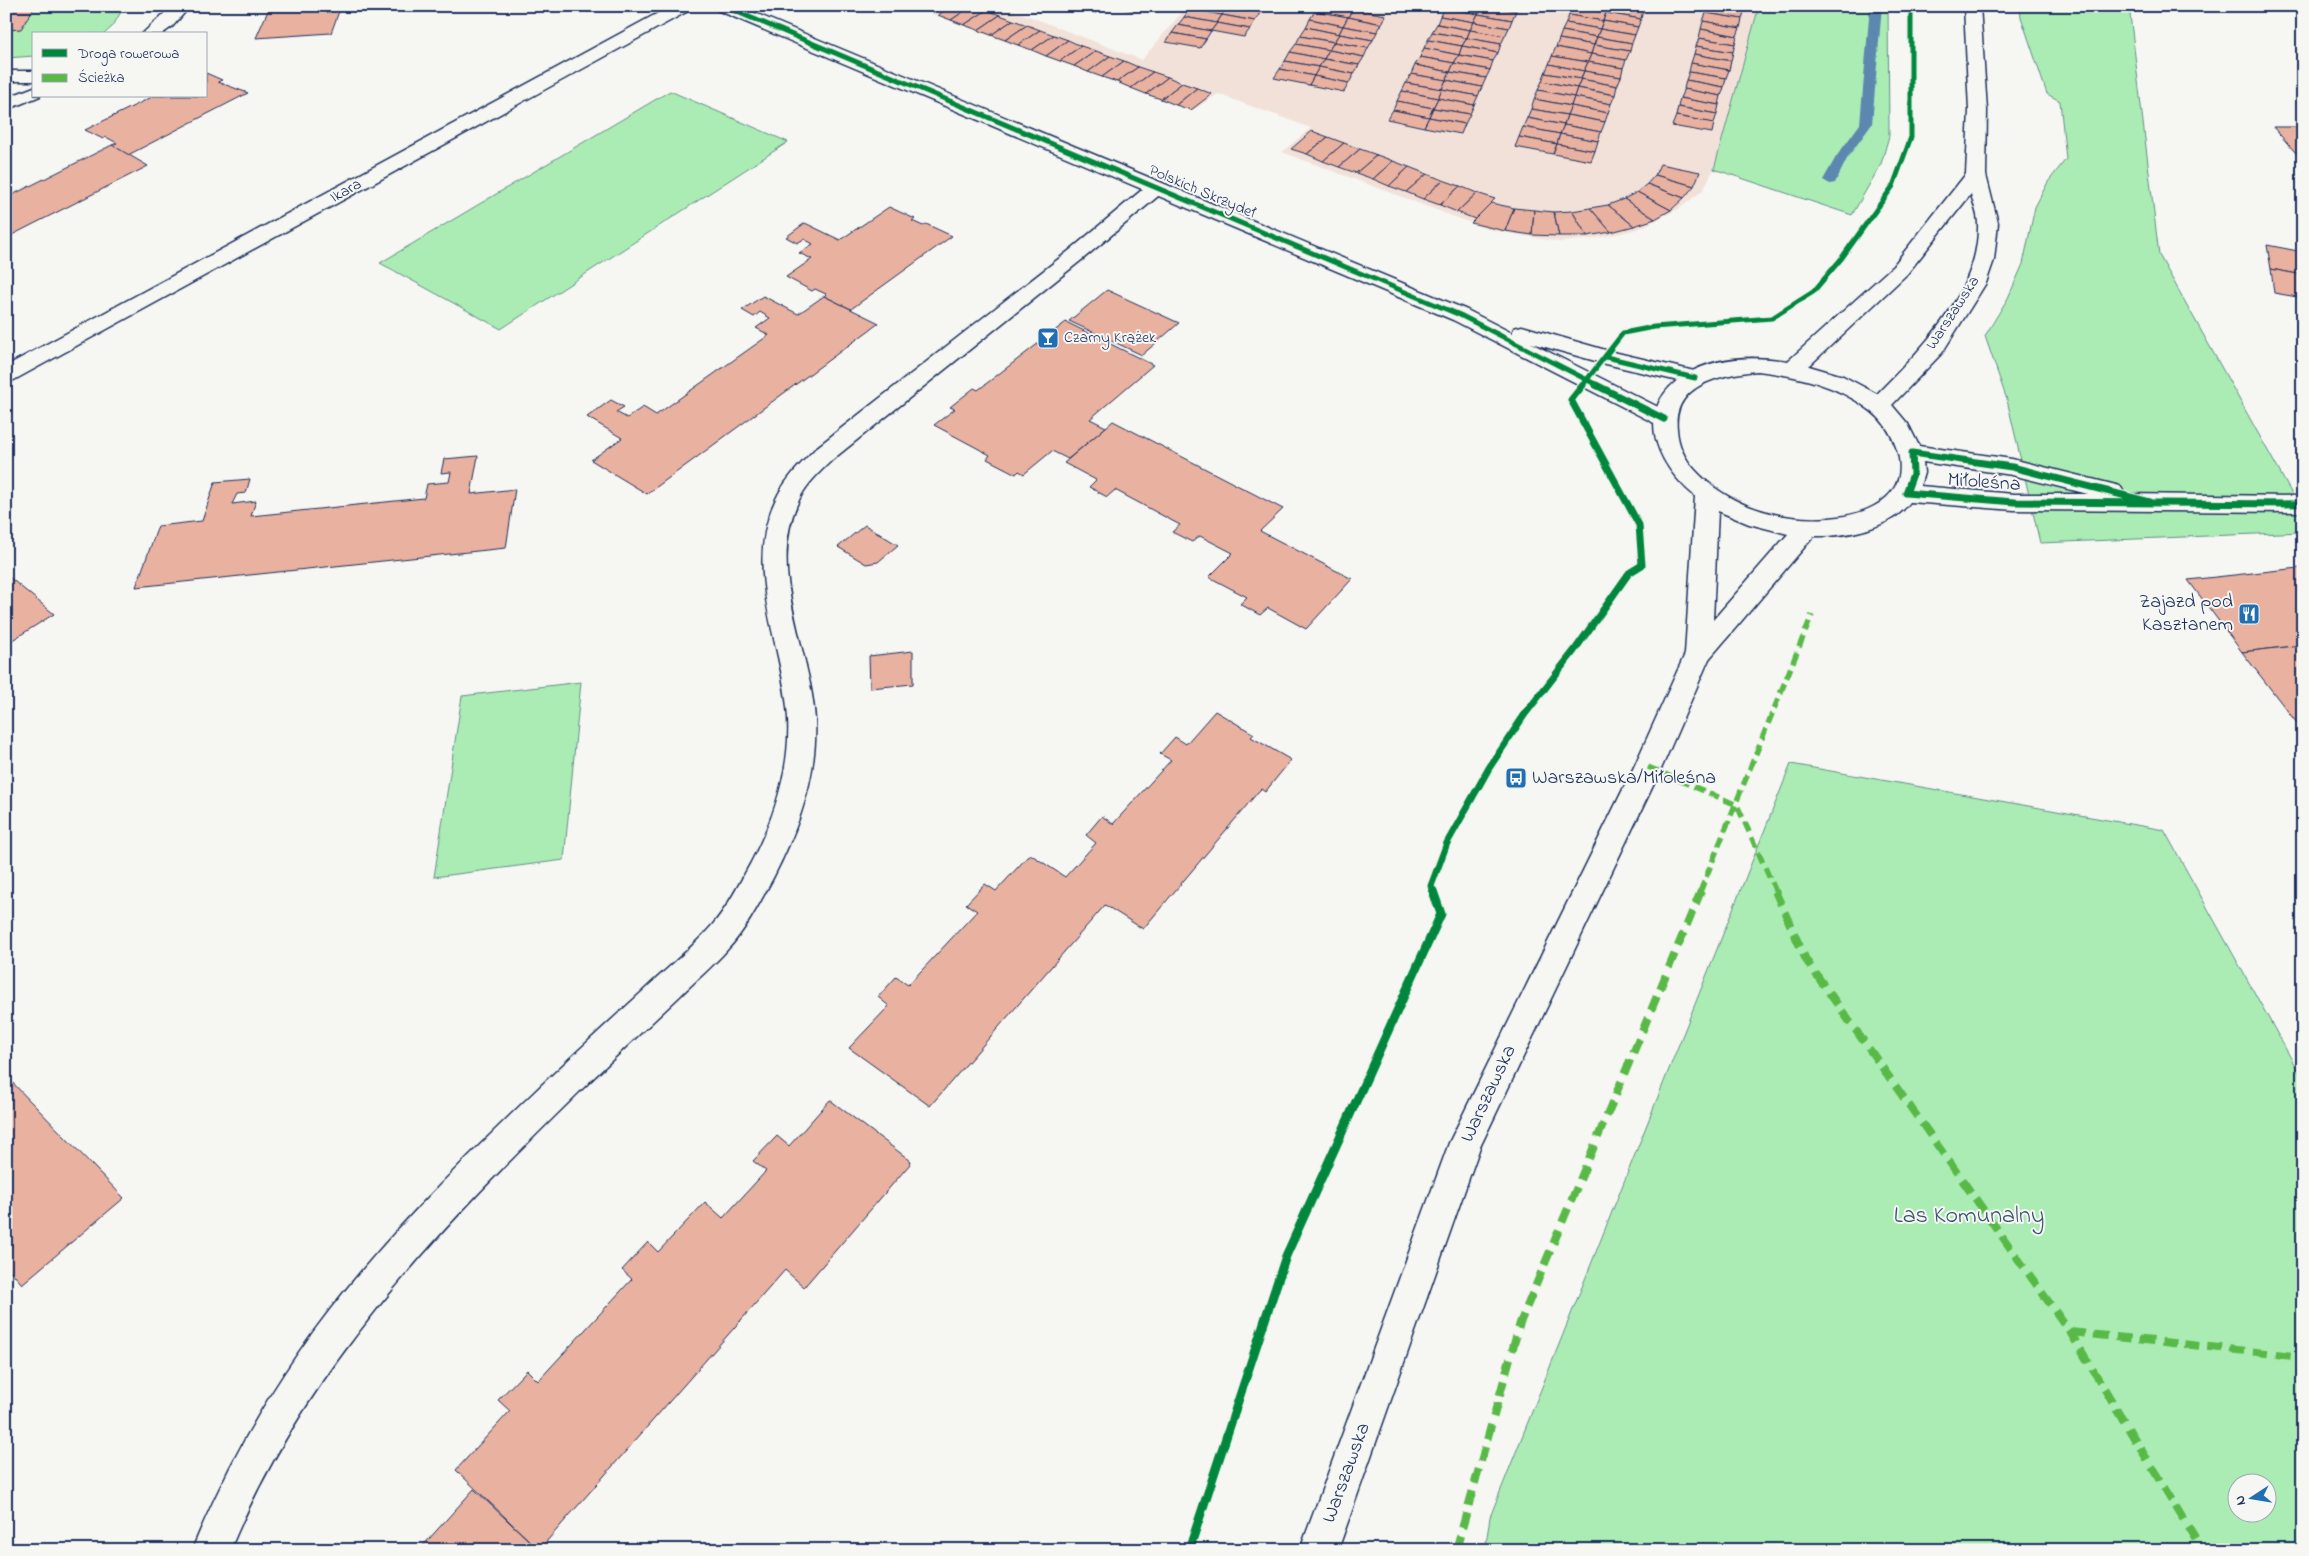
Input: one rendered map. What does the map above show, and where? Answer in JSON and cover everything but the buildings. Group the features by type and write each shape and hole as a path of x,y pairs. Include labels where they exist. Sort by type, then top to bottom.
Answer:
{"main road":[{"path":"153,32 167,22 182,6"},
{"name":"Ikara","path":"6,374 684,6"},
{"name":"Polskich Skrzydeł","path":"723,6 1460,315 1664,419"},
{"name":"Warszawska","path":"1879,406 1934,348 1976,284 1984,260 1988,223 1976,175 1978,110 1972,6"},
{"path":"6,76 32,76"},
{"path":"6,105 32,93"},
{"path":"1794,368 1900,270 1976,175"},
{"path":"210,1550 221,1524 270,1432 313,1361 361,1300 493,1152 718,940 743,906 763,872 787,819 798,774 801,719 797,684 777,588 775,555 777,529 785,506 798,482 824,454 1077,254 1156,188"},
{"name":"Polskich Skrzydeł","path":"1460,315 1606,357 1695,378"},
{"path":"1749,365 1794,368 1825,376 1854,389 1879,406 1900,428 1912,453 1913,474 1906,493 1891,508 1868,520 1840,526 1808,527 1772,522 1746,513 1707,493 1687,476 1672,457 1665,438 1664,419 1674,396 1695,378 1723,368 1749,365"},
{"name":"Miłoleśna","path":"1912,453 2012,467 2150,502"},
{"name":"Warszawska","path":"1698,654 1707,493"},
{"name":"Miłoleśna","path":"1906,493 2014,502 2150,502 2223,505 2303,504"},
{"name":"Warszawska","path":"1319,1550 1465,1143 1648,766 1698,654 1808,527"}],"shaded area":[{"path":"943,6 1002,6 1142,60 1187,6 1759,6 1714,169 1702,191 1680,208 1638,229 1593,239 1559,242 1487,229 1282,152 1311,128 1218,94 1191,111 932,14"}],"green space":[{"path":"6,6 124,6 113,26 106,32 32,32 32,56 6,58"},
{"path":"1759,6 1888,6 1889,136 1881,164 1852,215 1714,169"},
{"path":"2020,6 2129,6 2159,255 2303,514 2303,532 2040,543 2007,400 1985,336 2008,298 2023,264 2035,207 2048,182 2066,159 2060,101 2047,94 2021,17"},
{"path":"670,91 788,142 501,329 380,263"},
{"path":"581,682 564,860 434,877 462,696"},
{"name":"Las Komunalny","path":"1791,764 2164,830 2303,1080 2303,1550 1485,1550 1490,1517"}],"waterway":[{"path":"1830,180 1842,157 1866,124 1876,6"}],"marked path":[{"path":"1456,1550 1520,1323 1737,805 1812,615"},
{"path":"1648,767 1737,805 1806,960 2070,1332 2202,1550"},
{"path":"2070,1332 2303,1357"}],"cycle path":[{"path":"723,6 1460,315 1664,419"},
{"path":"1189,1550 1286,1256 1441,914 1431,886 1447,843 1489,768 1525,714 1574,651 1629,573 1642,565 1639,525 1571,400 1623,333 1654,327 1772,318 1813,292 1841,259 1893,186 1911,137 1911,6"},
{"path":"1606,357 1695,378"},
{"path":"2150,502 2012,467 1912,453 1913,474 1906,493 2014,502 2303,504"}],"place":[{"name":"Czarny Krążek","path":"1048,338"},
{"name":"Zajazd pod Kasztanem","path":"2249,614"},
{"name":"Warszawska/Miłoleśna","path":"1516,778"}]}
